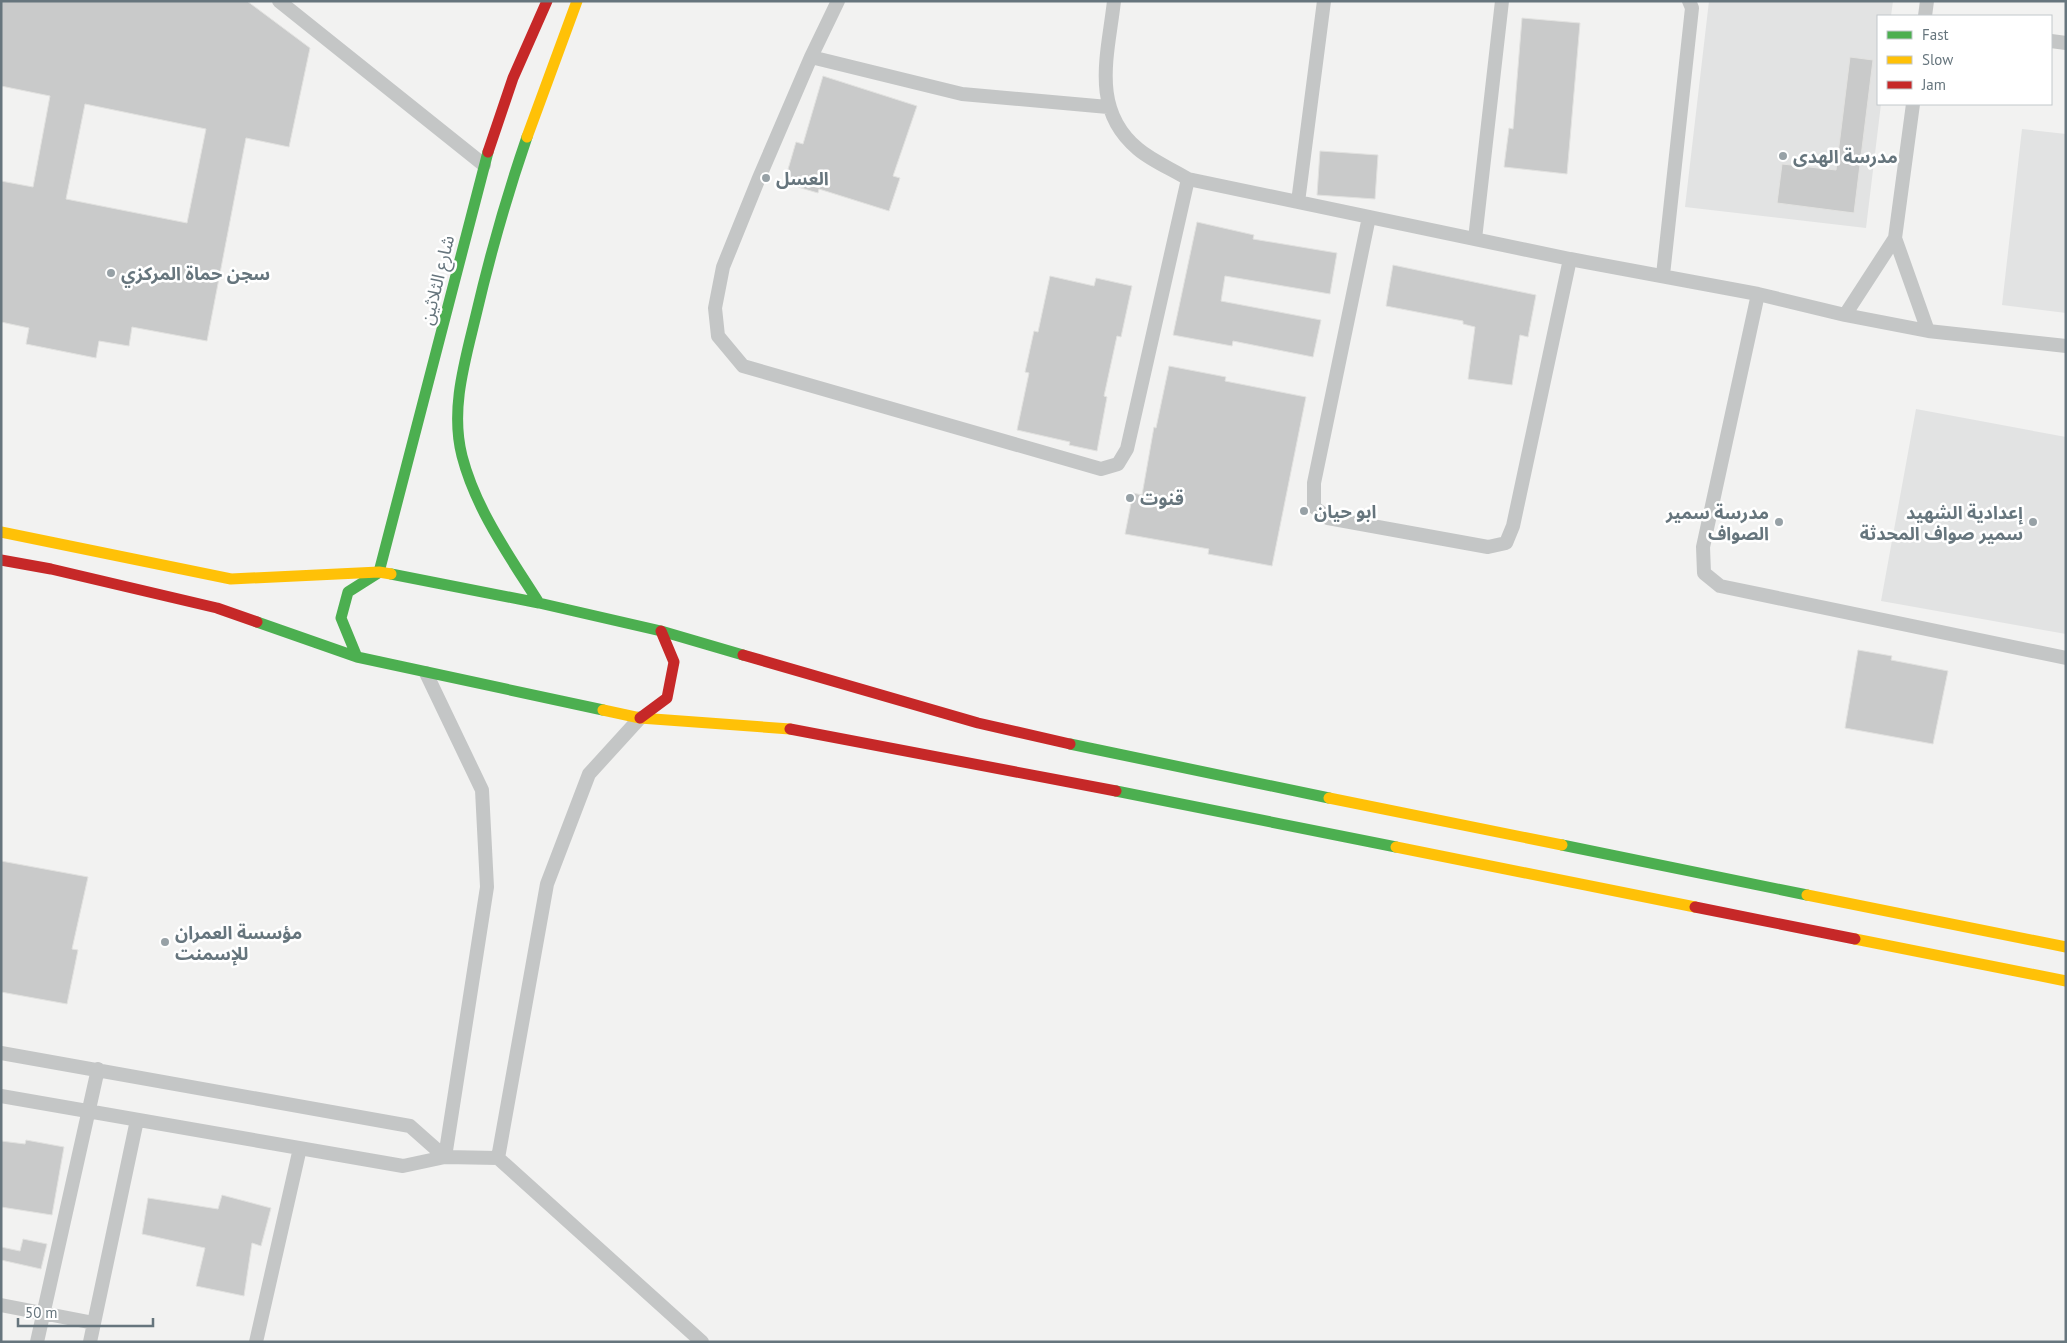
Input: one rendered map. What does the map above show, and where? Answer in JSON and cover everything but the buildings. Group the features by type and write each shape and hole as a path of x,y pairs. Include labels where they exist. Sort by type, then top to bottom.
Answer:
{"main road":[{"name":"شارع الثلاثين","path":"379,572 484,165 547,1"},
{"path":"539,604 487,518 471,485 462,455 457,425 457,396 478,301 538,87 577,1"},
{"path":"1,532 231,579 379,572 539,604 661,631 978,723 1103,752 2066,948"},
{"path":"1,560 51,569 217,608 357,657 640,718 789,729 1096,787 2066,981"},
{"path":"357,657 341,618 348,592 379,572"},
{"path":"640,718 667,698 674,662 661,631"}],"street":[{"path":"279,1 484,165"},
{"path":"838,1 811,57 723,267 715,308 718,336 743,366 1101,469 1118,464 1127,449 1188,179"},
{"path":"1114,1 1104,84 1108,107 1118,129 1138,150 1188,179 1570,259 1758,294 1845,315 1928,331 2066,346"},
{"path":"1298,202 1324,1"},
{"path":"1475,239 1502,1"},
{"path":"1663,275 1692,8 1689,1"},
{"path":"1925,15 1927,1"},
{"path":"2052,41 2066,43"},
{"path":"811,57 962,94 1108,107"},
{"path":"1845,315 1895,238 1913,105"},
{"path":"1369,217 1314,483 1314,507 1328,518 1488,547 1506,543 1513,526 1570,259"},
{"path":"1895,238 1928,331"},
{"path":"1758,294 1704,547 1704,573 1720,586 2066,658"},
{"path":"426,673 482,790 487,887 446,1157"},
{"path":"498,1158 547,884 589,774 640,718"},
{"path":"1,1053 410,1126 446,1157"},
{"path":"37,1342 98,1070"},
{"path":"1,1096 403,1166 446,1157 498,1158 702,1342"},
{"path":"90,1342 137,1120"},
{"path":"256,1342 300,1148"},
{"path":"1,1305 94,1323"}],"shaded area":[{"name":"مدرسة الهدى","path":"1709,1 1893,1 1891,15 1877,15 1877,105 1881,105 1866,228 1685,207"},
{"path":"2022,129 2066,134 2066,313 2002,305"},
{"path":"1916,409 2066,437 2066,634 1881,601"}],"traffic: fast":[{"path":"527,137 481,293 460,385 458,421 462,456 476,495 495,533 539,603"},
{"path":"379,572 488,152"},
{"path":"357,657 341,618 348,592 378,573"},
{"path":"391,574 539,603 661,631 743,655"},
{"path":"257,622 357,657 603,710"},
{"path":"1070,744 1329,798"},
{"path":"1116,791 1396,847"},
{"path":"1562,845 1807,895"}],"traffic: slow":[{"path":"527,137 577,1"},
{"path":"1,532 231,579 379,572 391,574"},
{"path":"603,710 640,718 790,729"},
{"path":"1329,798 1562,845"},
{"path":"1396,847 1695,907"},
{"path":"1807,895 2066,947"},
{"path":"1855,939 2066,981"}],"traffic: jam":[{"path":"488,152 513,78 547,1"},
{"path":"1,560 51,569 217,608 257,622"},
{"path":"640,718 667,698 674,662 661,631"},
{"path":"743,655 978,723 1070,744"},
{"path":"790,729 1116,791"},
{"path":"1695,907 1855,939"}],"place":[{"name":"مدرسة الهدى","path":"1783,156"},
{"name":"العسل","path":"766,178"},
{"name":"سجن حماة المركزي","path":"111,273"},
{"name":"قنوت","path":"1130,498"},
{"name":"ابو حيان","path":"1304,511"},
{"name":"مدرسة سمير الصواف","path":"1779,522"},
{"name":"إعدادية الشهيد سمير صواف المحدثة","path":"2033,522"},
{"name":"مؤسسة العمران للإسمنت","path":"165,942"}]}
